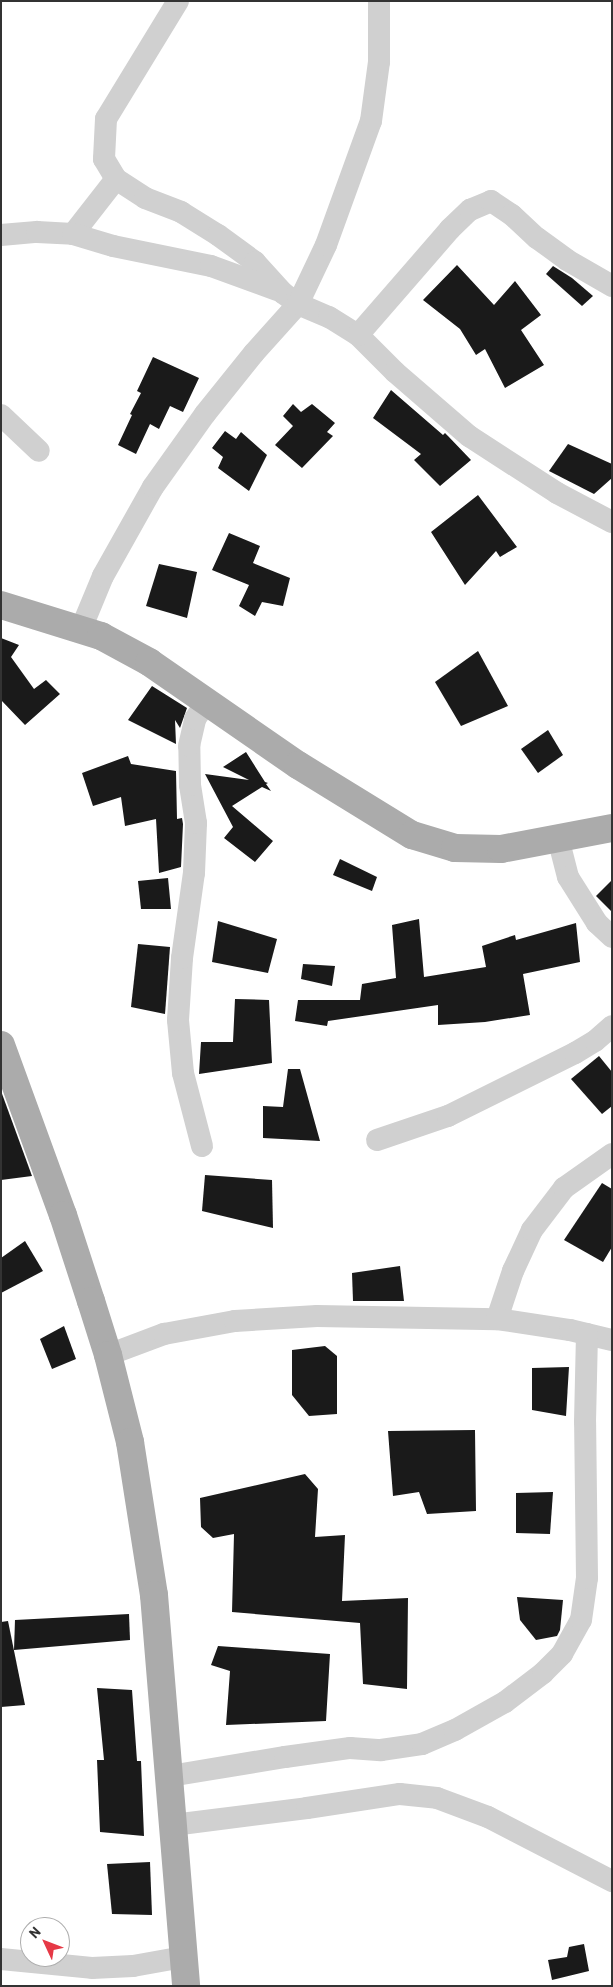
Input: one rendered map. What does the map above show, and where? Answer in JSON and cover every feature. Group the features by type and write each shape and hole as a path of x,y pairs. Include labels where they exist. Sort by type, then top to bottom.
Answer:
{"main road":[{"path":"1,606 101,636 149,662 298,765 412,835 455,848 501,849 612,828"},
{"path":"4,1063 63,1215 108,1355 130,1442 154,1595 186,1986"}],"street":[{"path":"178,1 106,119 104,159 116,179 145,198 180,212 218,235 254,262 290,298"},
{"path":"81,629 104,576 153,487 290,298 326,245 371,120 379,62 378,1"},
{"path":"73,234 116,179"},
{"path":"358,335 450,229 470,210 491,201 512,215 537,238 612,286"},
{"path":"1,235 37,232 73,234 113,246 211,266 290,298 329,317 358,335 395,372 469,436 557,494 612,522"},
{"path":"1,415 39,451"},
{"path":"202,1146 183,1073 178,1020 196,824 190,785 189,746 195,719 207,702"},
{"path":"558,838 568,877 598,923 612,937"},
{"path":"377,1140 410,1130 457,1111 575,1053 595,1041 612,1026"},
{"path":"497,1319 513,1272 532,1230 564,1188 612,1154"},
{"path":"108,1355 164,1334 235,1321 317,1316 497,1319 612,1340"},
{"path":"170,1776 331,1750 350,1748 381,1750 422,1744 455,1730 505,1702 543,1673 562,1654 581,1620 587,1578 585,1422 587,1334"},
{"path":"173,1825 400,1794 438,1798 488,1817 612,1880"},
{"path":"1,1959 92,1968 133,1966 183,1957"}],"building":[{"path":"457,265 494,305 515,281 541,315 521,330 544,365 505,388 485,349 476,355 460,329 423,300"},
{"path":"553,266 572,278 593,296 582,306 546,274"},
{"path":"153,357 199,378 183,412 170,406 159,429 150,424 136,454 118,445 132,415 130,414 141,393 137,391"},
{"path":"391,390 443,435 445,433 471,460 440,486 414,460 421,454 373,418"},
{"path":"293,404 301,412 312,404 335,423 327,432 333,436 302,468 275,445 293,426 283,416"},
{"path":"225,431 236,439 241,432 267,455 249,491 218,468 223,457 212,448"},
{"path":"568,444 612,464 612,478 594,494 549,471"},
{"path":"478,495 517,547 500,557 496,551 465,585 431,532"},
{"path":"229,533 260,546 253,563 290,578 283,606 262,602 255,616 239,606 249,585 212,570"},
{"path":"159,564 197,572 187,618 146,606"},
{"path":"1,638 19,645 11,657 34,689 46,680 60,694 25,725 1,700"},
{"path":"478,651 508,706 461,726 435,682"},
{"path":"152,686 187,708 180,728 175,720 176,744 128,720"},
{"path":"548,730 563,755 538,773 521,749"},
{"path":"246,752 265,782 268,783 266,784 271,791 262,787 232,806 273,841 255,862 224,838 233,827 205,774 249,780 223,767"},
{"path":"128,756 131,764 176,771 177,819 182,818 183,824 181,867 159,873 156,819 125,826 121,797 93,806 82,773"},
{"path":"340,859 377,877 372,891 333,875"},
{"path":"168,878 171,909 141,909 138,881"},
{"path":"612,880 612,912 596,896"},
{"path":"419,919 424,977 486,967 482,946 515,935 516,940 576,923 580,962 523,974 530,1015 485,1022 438,1025 438,1005 328,1021 327,1026 295,1021 298,1000 360,1000 362,984 396,978 392,925"},
{"path":"218,921 277,939 268,973 212,962"},
{"path":"138,944 170,947 165,1014 131,1007"},
{"path":"303,964 335,966 332,986 301,979"},
{"path":"235,999 269,1000 272,1063 199,1074 201,1042 233,1042"},
{"path":"599,1056 612,1072 612,1106 602,1114 571,1079"},
{"path":"288,1069 300,1069 320,1141 263,1138 263,1106 283,1107"},
{"path":"1,1091 32,1176 1,1180"},
{"path":"205,1175 272,1180 273,1228 202,1211"},
{"path":"602,1183 612,1189 612,1247 603,1262 564,1240"},
{"path":"25,1241 43,1271 1,1293 1,1258"},
{"path":"400,1266 404,1301 353,1301 352,1273"},
{"path":"64,1326 76,1359 52,1369 40,1339"},
{"path":"325,1346 337,1356 337,1414 309,1416 292,1395 292,1350"},
{"path":"569,1367 566,1416 532,1410 532,1368"},
{"path":"475,1430 476,1511 427,1514 419,1492 393,1496 388,1431"},
{"path":"305,1474 318,1489 315,1537 345,1535 342,1601 408,1598 407,1689 363,1684 360,1623 232,1612 234,1534 213,1538 201,1527 200,1498"},
{"path":"553,1492 550,1534 516,1533 516,1493"},
{"path":"517,1597 563,1600 560,1630 557,1636 536,1640 520,1620"},
{"path":"129,1614 130,1640 14,1650 15,1620"},
{"path":"8,1621 25,1705 1,1707 1,1622"},
{"path":"218,1646 330,1654 326,1721 226,1725 230,1671 211,1665"},
{"path":"97,1688 132,1690 137,1761 141,1761 144,1836 100,1832 97,1760 104,1760"},
{"path":"150,1862 152,1915 112,1914 107,1864"},
{"path":"584,1944 589,1971 552,1980 548,1960 567,1957 569,1947"}]}
